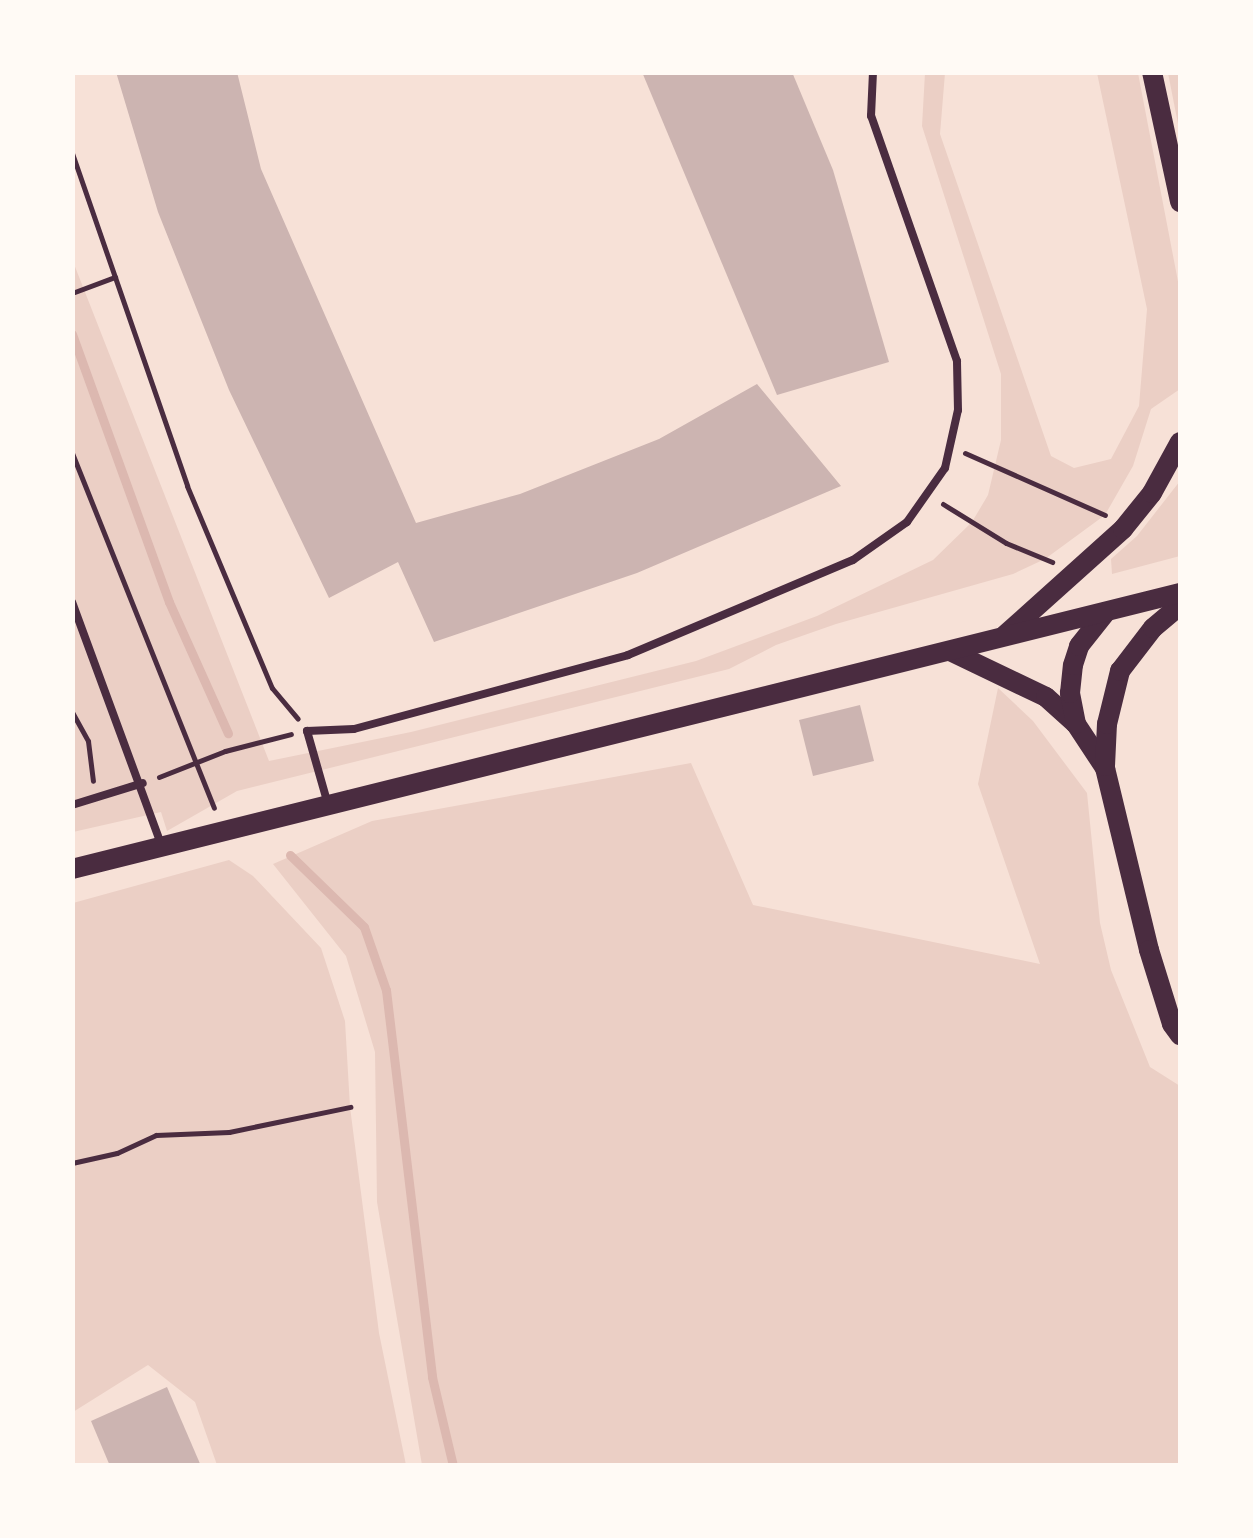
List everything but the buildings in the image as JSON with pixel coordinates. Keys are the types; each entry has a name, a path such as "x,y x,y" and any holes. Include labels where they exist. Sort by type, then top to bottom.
{"main road":[{"path":"1152,72 1180,202"},
{"path":"1002,638 1123,528 1152,493 1180,442"},
{"path":"72,869 1180,593"},
{"path":"1180,605 1152,628 1120,671 1106,724 1105,768 1149,950 1172,1024 1180,1035"},
{"path":"1076,724 1070,693 1073,665 1079,646 1106,611"},
{"path":"950,650 1046,697 1076,724 1105,768"}],"lane":[{"path":"329,806 307,731 354,729 628,655 852,560 907,522 945,468 958,410 957,362 871,116 873,72"},
{"path":"72,602 162,846"},
{"path":"72,806 142,784"}],"path":[{"path":"72,153 186,486 272,688 307,731 225,751 142,784"},
{"path":"72,293 115,277"},
{"path":"950,446 1113,518"},
{"path":"72,453 214,808 232,830"},
{"path":"926,494 1006,542 1060,565"},
{"path":"72,712 88,741 95,799"},
{"path":"72,1164 117,1153 156,1134 229,1132 350,1107"}],"shaded area":[{"path":"925,73 945,73 940,134 1051,456 1074,468 1111,459 1139,406 1147,309 1097,73 1138,73 1180,292 1180,389 1151,409 1133,466 1105,515 1045,559 1013,574 836,624 776,645 729,669 237,791 167,831 161,812 73,832 72,259 269,761 411,732 696,661 817,616 933,560 972,522 988,495 1001,440 1001,374 922,126"},
{"path":"1168,73 1180,73 1180,134"},
{"path":"1180,481 1180,556 1112,574 1111,559 1137,536"},
{"path":"998,688 1033,721 1087,793 1100,923 1111,970 1150,1067 1180,1086 1180,1465 422,1465 377,1202 375,1052 346,956 273,864 372,821 691,763 753,905 1040,964 978,784"},
{"path":"229,860 253,876 321,948 345,1021 350,1107 379,1333 406,1465 217,1465 195,1402 148,1365 73,1412 73,903"}],"waterway":[{"path":"72,334 169,602 228,733"},
{"path":"290,855 364,927 386,990 432,1377 453,1466"}]}
